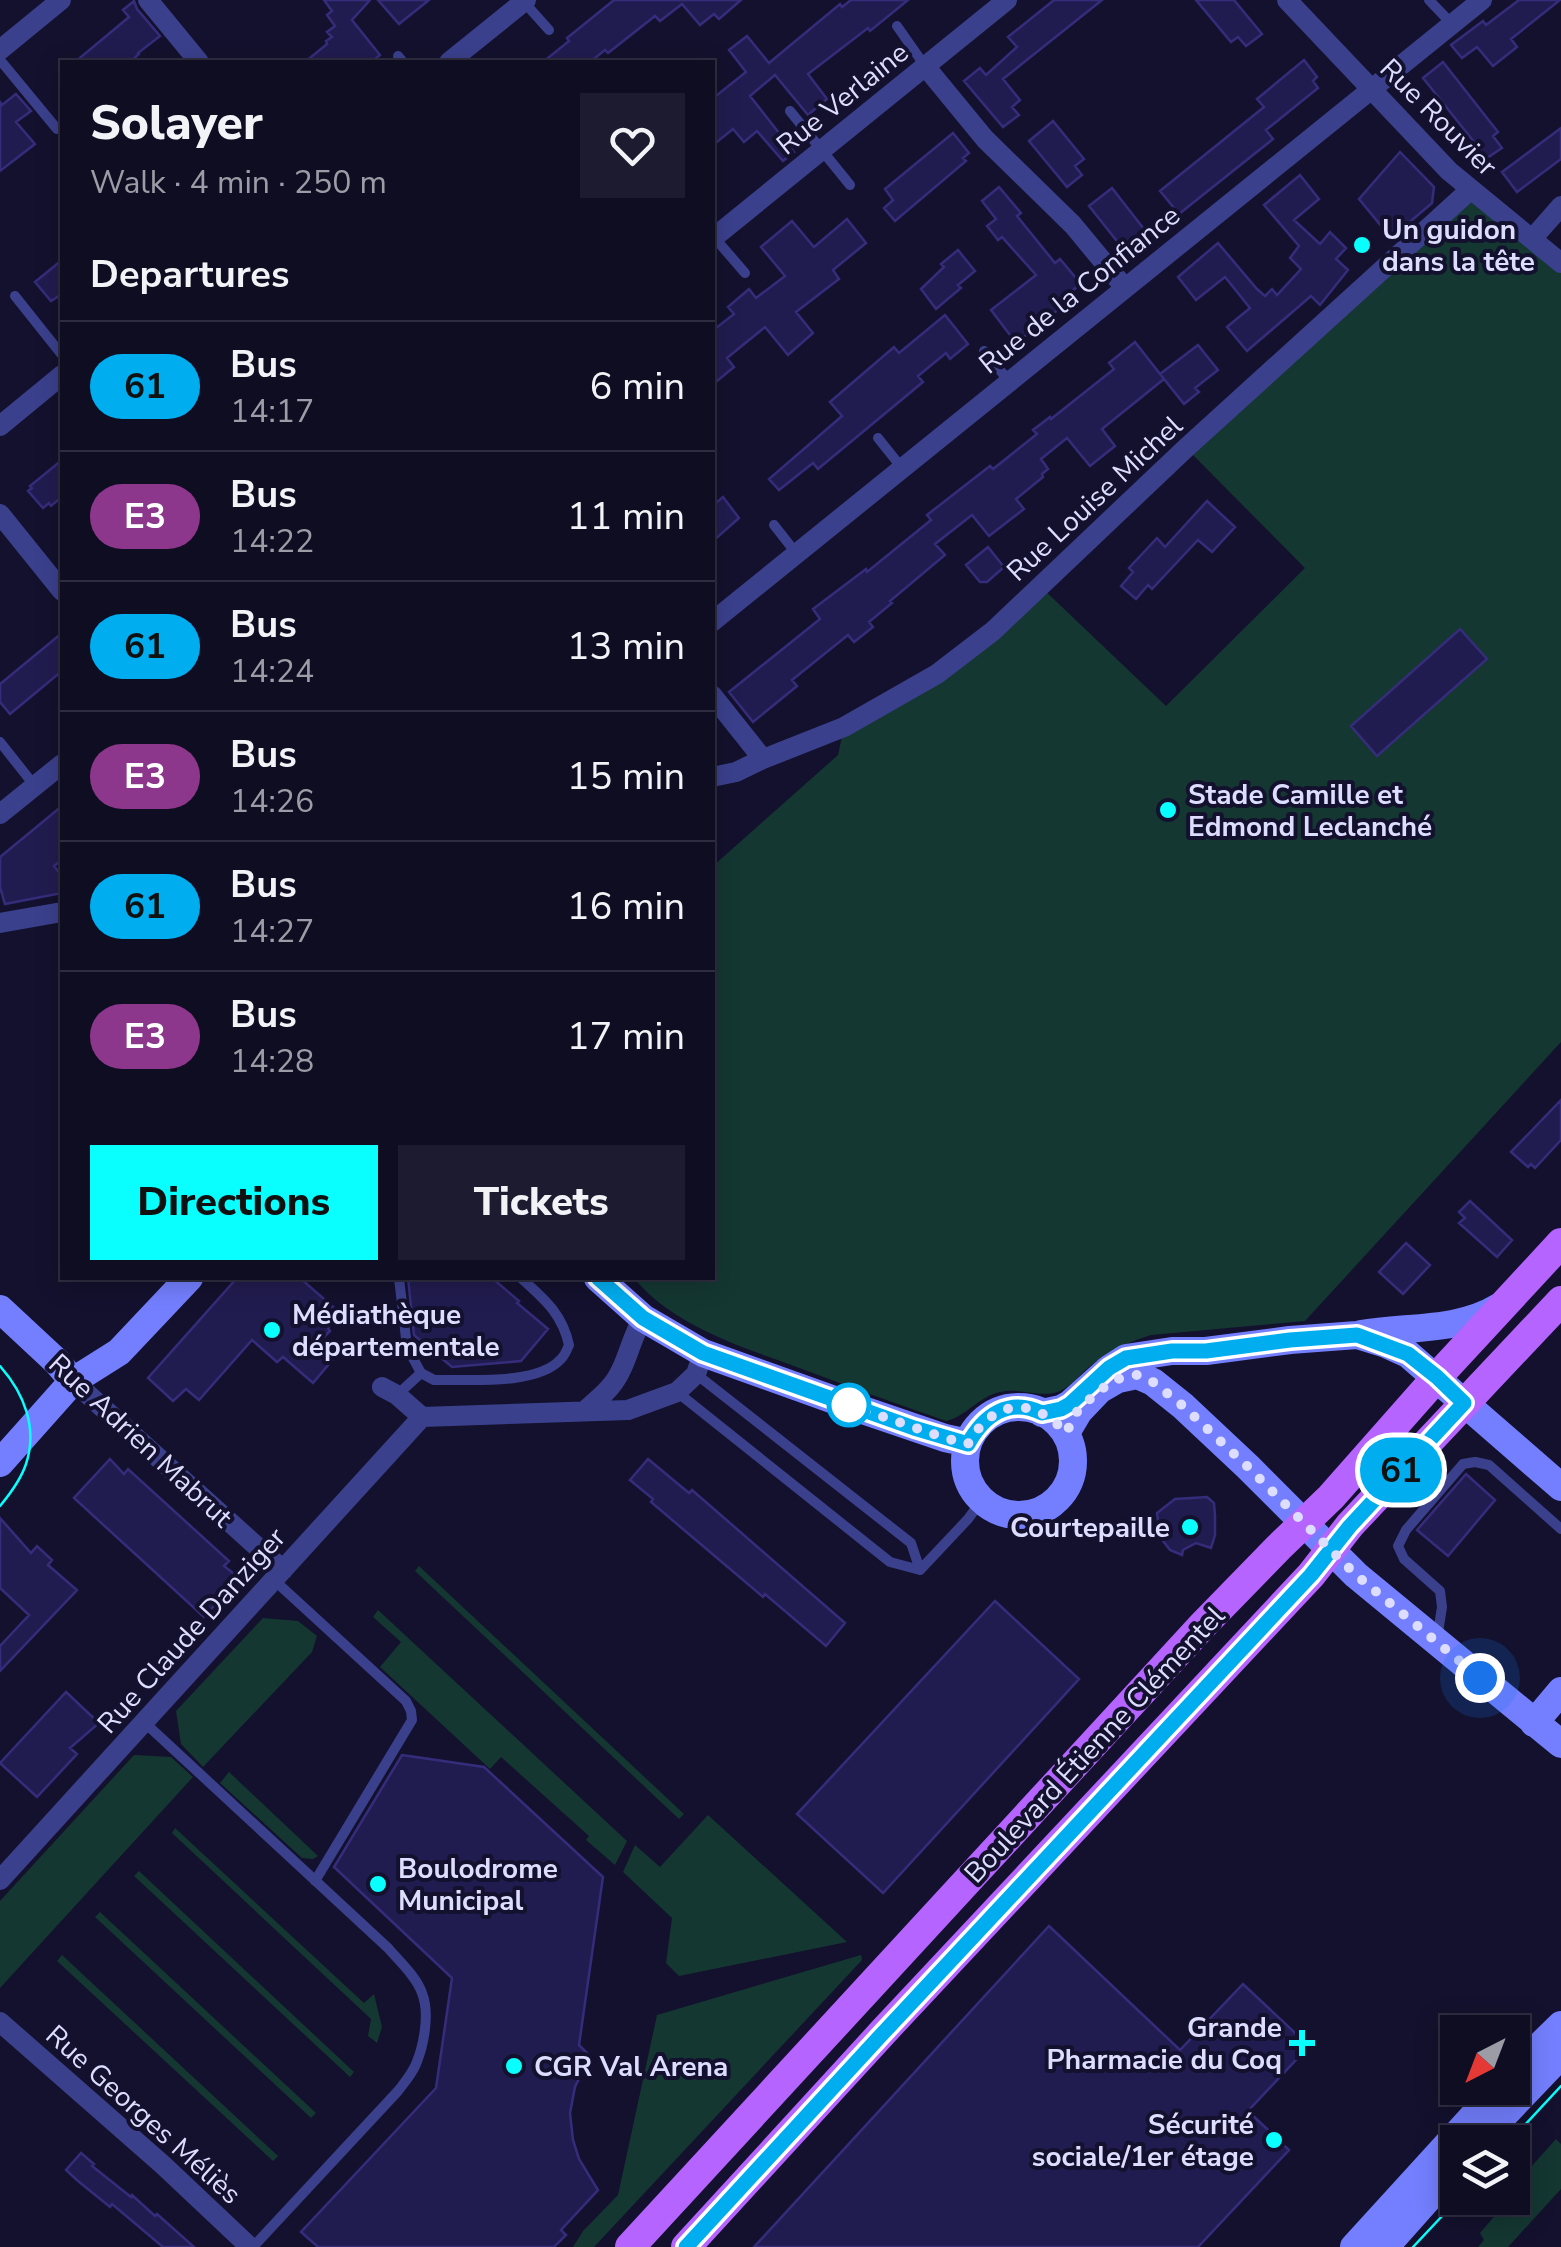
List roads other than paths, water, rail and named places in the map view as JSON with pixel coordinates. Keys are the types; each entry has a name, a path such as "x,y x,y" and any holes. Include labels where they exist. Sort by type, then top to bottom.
{"main road":[{"name":"Boulevard Étienne Clémentel","path":"630,2247 1204,1625 1332,1496 1561,1243"},
{"name":"Boulevard Étienne Clémentel","path":"686,2247 1311,1575 1350,1526 1559,1305"}],"street":[{"path":"0,50 60,0"},
{"path":"148,0 197,60"},
{"name":"Rue Verlaine","path":"715,235 1007,0"},
{"name":"Rue Rouvier","path":"1287,0 1449,171 1561,263"},
{"name":"Rue de la Confiance","path":"715,620 1482,0"},
{"path":"451,60 524,1"},
{"path":"924,66 985,139 1074,225 1125,288"},
{"name":"Rue Louise Michel","path":"715,777 844,727 936,674 994,631 1186,448 1470,190"},
{"path":"1532,239 1561,206"},
{"path":"0,426 60,377"},
{"path":"0,514 60,589"},
{"path":"715,699 763,759"},
{"path":"0,814 60,766"},
{"path":"0,923 60,912"},
{"path":"0,1463 73,1381 118,1352 187,1280"},
{"path":"600,1280 699,1364 968,1444"},
{"path":"1042,1413 1070,1404 1109,1368 1126,1358 1462,1324 1504,1304"},
{"name":"Rue Adrien Mabrut","path":"0,1310 278,1575"},
{"path":"586,1410 612,1386 643,1318"},
{"path":"1357,1335 1408,1354 1561,1487"},
{"path":"1166,1392 1173,1366 1206,1351"},
{"path":"390,1391 422,1416 628,1410 677,1392 699,1364"},
{"path":"1066,1433 1078,1410 1118,1379 1137,1375 1153,1382 1222,1442 1356,1575 1561,1744"},
{"path":"1016,1407 1036,1410 1054,1420 1066,1433 1074,1466 1069,1483 1047,1508 1013,1515 996,1510 970,1484 965,1464 968,1444 978,1425 995,1412 1016,1407"},
{"name":"Rue Claude Danziger","path":"0,1880 422,1416"},
{"path":"1534,1722 1561,1691"},
{"path":"1530,2055 1561,2024"},
{"name":"Rue Georges Méliès","path":"4,2032 252,2247"},
{"path":"1494,2125 1561,2055"},
{"path":"1354,2247 1483,2105"},
{"path":"1385,2247 1440,2185"}],"lane":[{"path":"1429,0 1452,24"},
{"path":"524,1 549,30"},
{"path":"898,26 924,66"},
{"path":"0,60 57,129"},
{"path":"790,111 850,184"},
{"path":"715,239 744,273"},
{"path":"14,296 60,353"},
{"path":"984,351 1009,382"},
{"path":"878,438 902,468"},
{"path":"774,525 797,554"},
{"path":"0,742 35,786"},
{"path":"399,1280 407,1347 420,1373 434,1380 524,1377 561,1360 569,1345 565,1325 523,1280"},
{"path":"699,1364 911,1543 920,1570"},
{"path":"390,1391 420,1373"},
{"path":"677,1392 890,1562 920,1570"},
{"path":"1437,1643 1440,1590 1404,1559 1398,1546 1406,1530 1463,1464 1489,1465 1561,1529"},
{"path":"920,1570 982,1500"},
{"path":"278,1575 406,1701 411,1711 412,1720 315,1880"},
{"path":"144,1722 388,1948 422,1993 425,2017 415,2068 252,2247"}],"tram line":[{"path":"0,1366 22,1399 30,1437 24,1470 0,1506"},
{"path":"1525,2125 1561,2086"},
{"path":"1413,2247 1443,2215"}],"place":[{"name":"Un guidon dans la tête","path":"1362,245"},
{"name":"Stade Camille et Edmond Leclanché","path":"1168,810"},
{"name":"Médiathèque départementale","path":"272,1330"},
{"name":"Courtepaille","path":"1190,1527"},
{"name":"Boulodrome Municipal","path":"378,1884"},
{"name":"Grande Pharmacie du Coq","path":"1302,2043"},
{"name":"CGR Val Arena","path":"514,2066"},
{"name":"Sécurité sociale/1er étage","path":"1274,2140"}]}
